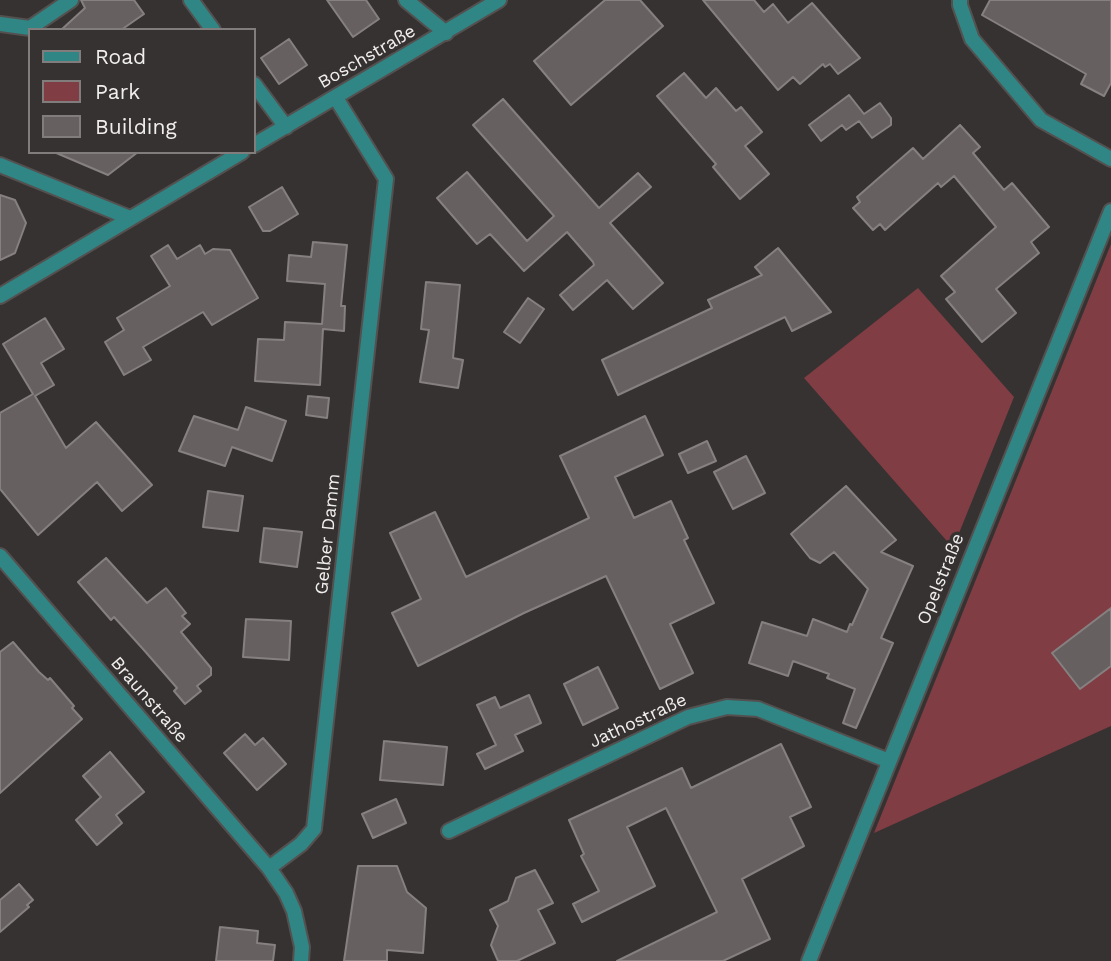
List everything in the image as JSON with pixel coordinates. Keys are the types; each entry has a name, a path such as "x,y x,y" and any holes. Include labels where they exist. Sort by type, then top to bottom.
{"street":[{"path":"0,24 30,28 71,0"},
{"path":"191,0 212,28"},
{"path":"406,0 446,33"},
{"name":"Boschstraße","path":"256,144 499,0"},
{"path":"960,0 972,39 1041,120 1111,159"},
{"path":"256,86 286,127"},
{"name":"Gelber Damm","path":"269,868 301,844 314,828 386,179 336,98"},
{"path":"0,296 239,154"},
{"path":"0,165 130,218"},
{"name":"Opelstraße","path":"808,961 1111,211"},
{"name":"Braunstraße","path":"0,556 269,868"},
{"name":"Jathostraße","path":"449,831 688,717 727,707 758,709 889,761"},
{"path":"269,868 286,893 294,911 302,947 301,961"}],"green space":[{"path":"1111,244 1111,726 874,833"},
{"path":"918,288 1014,397 953,548 804,378"}],"building":[{"path":"81,0 134,0 144,14 124,28 63,28 85,8"},
{"path":"327,0 366,0 379,19 353,37"},
{"path":"605,0 640,0 663,26 571,105 534,61"},
{"path":"703,0 754,0 764,12 773,4 788,23 812,3 860,58 838,74 830,64 825,67 823,64 800,84 793,77 778,90"},
{"path":"990,0 1111,0 1111,83 1104,96 1081,84 1086,74 982,15"},
{"path":"289,39 307,65 279,84 261,58"},
{"path":"684,73 706,98 716,88 736,111 741,107 762,132 745,146 769,174 740,199 713,167 716,164 657,96"},
{"path":"849,95 864,114 880,103 891,118 891,125 872,138 859,121 846,130 842,125 821,141 809,125"},
{"path":"503,99 599,208 638,173 651,187 610,223 663,283 633,309 607,280 573,310 560,295 594,265 567,232 524,271 490,234 477,244 437,198 467,172 527,241 554,216 473,125"},
{"path":"960,125 980,147 973,153 1004,190 1012,183 1049,227 1031,242 1039,253 996,289 1016,313 982,342 946,299 955,292 941,276 996,227 954,176 941,187 938,183 885,230 880,224 873,230 853,208 860,202 857,197 913,148 923,159"},
{"path":"59,154 135,154 108,175"},
{"path":"282,187 298,214 270,231 263,231 249,207"},
{"path":"0,195 15,200 26,223 15,253 0,260"},
{"path":"313,242 347,245 341,306 345,306 344,331 323,329 320,385 255,381 258,339 284,340 285,322 322,324 325,284 287,281 289,255 311,257"},
{"path":"168,245 177,259 200,245 205,254 213,249 230,250 258,298 212,325 203,312 143,347 151,360 124,375 105,342 124,330 117,318 170,286 151,256"},
{"path":"778,248 831,312 792,331 785,317 618,395 602,360 712,308 708,300 762,275 755,267"},
{"path":"426,282 460,285 453,358 463,360 458,388 420,382 429,330 421,329"},
{"path":"528,298 544,309 520,343 504,332"},
{"path":"45,318 64,349 41,363 54,385 35,396 66,448 96,422 152,485 122,511 97,482 38,535 0,489 0,413 33,394 3,344"},
{"path":"308,396 329,398 327,418 306,415"},
{"path":"246,407 286,421 272,461 232,447 225,466 179,451 194,416 238,430"},
{"path":"645,416 663,455 615,477 634,518 671,501 688,538 684,540 714,603 670,624 693,673 660,689 606,576 418,666 392,613 421,599 390,533 435,512 466,577 589,518 560,456"},
{"path":"707,441 716,461 688,473 679,454"},
{"path":"746,456 765,493 733,509 714,472"},
{"path":"846,486 896,540 881,552 913,566 881,638 893,643 856,728 843,723 855,689 827,678 829,674 793,661 788,676 749,663 762,622 807,636 813,619 847,632 850,624 852,625 868,589 834,552 820,563 810,558 791,534"},
{"path":"208,491 243,496 238,531 203,527"},
{"path":"264,528 302,532 297,567 260,562"},
{"path":"106,558 147,603 166,588 186,613 182,616 190,624 181,632 211,668 211,675 197,686 201,691 185,704 174,691 177,688 143,649 114,617 111,620 78,582"},
{"path":"1111,608 1111,666 1080,689 1052,653"},
{"path":"246,619 291,621 289,660 243,657"},
{"path":"13,642 39,672 48,680 50,678 82,719 0,793 0,652"},
{"path":"598,667 618,708 583,725 564,684"},
{"path":"529,695 541,723 515,735 523,751 485,769 477,754 496,745 477,705 495,697 500,708"},
{"path":"245,734 255,745 263,738 286,764 257,790 224,753"},
{"path":"384,741 447,747 443,785 380,780"},
{"path":"781,744 811,807 790,817 804,846 742,879 770,939 723,961 617,961 717,912 666,808 627,827 655,886 582,922 573,904 599,891 581,856 584,854 569,820 682,768 691,788"},
{"path":"110,752 144,792 116,815 122,823 97,845 76,820 101,797 83,776"},
{"path":"396,799 406,823 373,838 362,814"},
{"path":"358,866 397,866 407,892 426,908 423,953 387,950 387,961 344,961"},
{"path":"535,870 553,903 538,910 555,943 517,961 498,961 491,945 498,926 490,910 508,901 516,878"},
{"path":"19,884 33,900 27,905 29,907 0,932 0,900"},
{"path":"220,927 258,931 257,943 275,945 273,961 216,961"}]}
